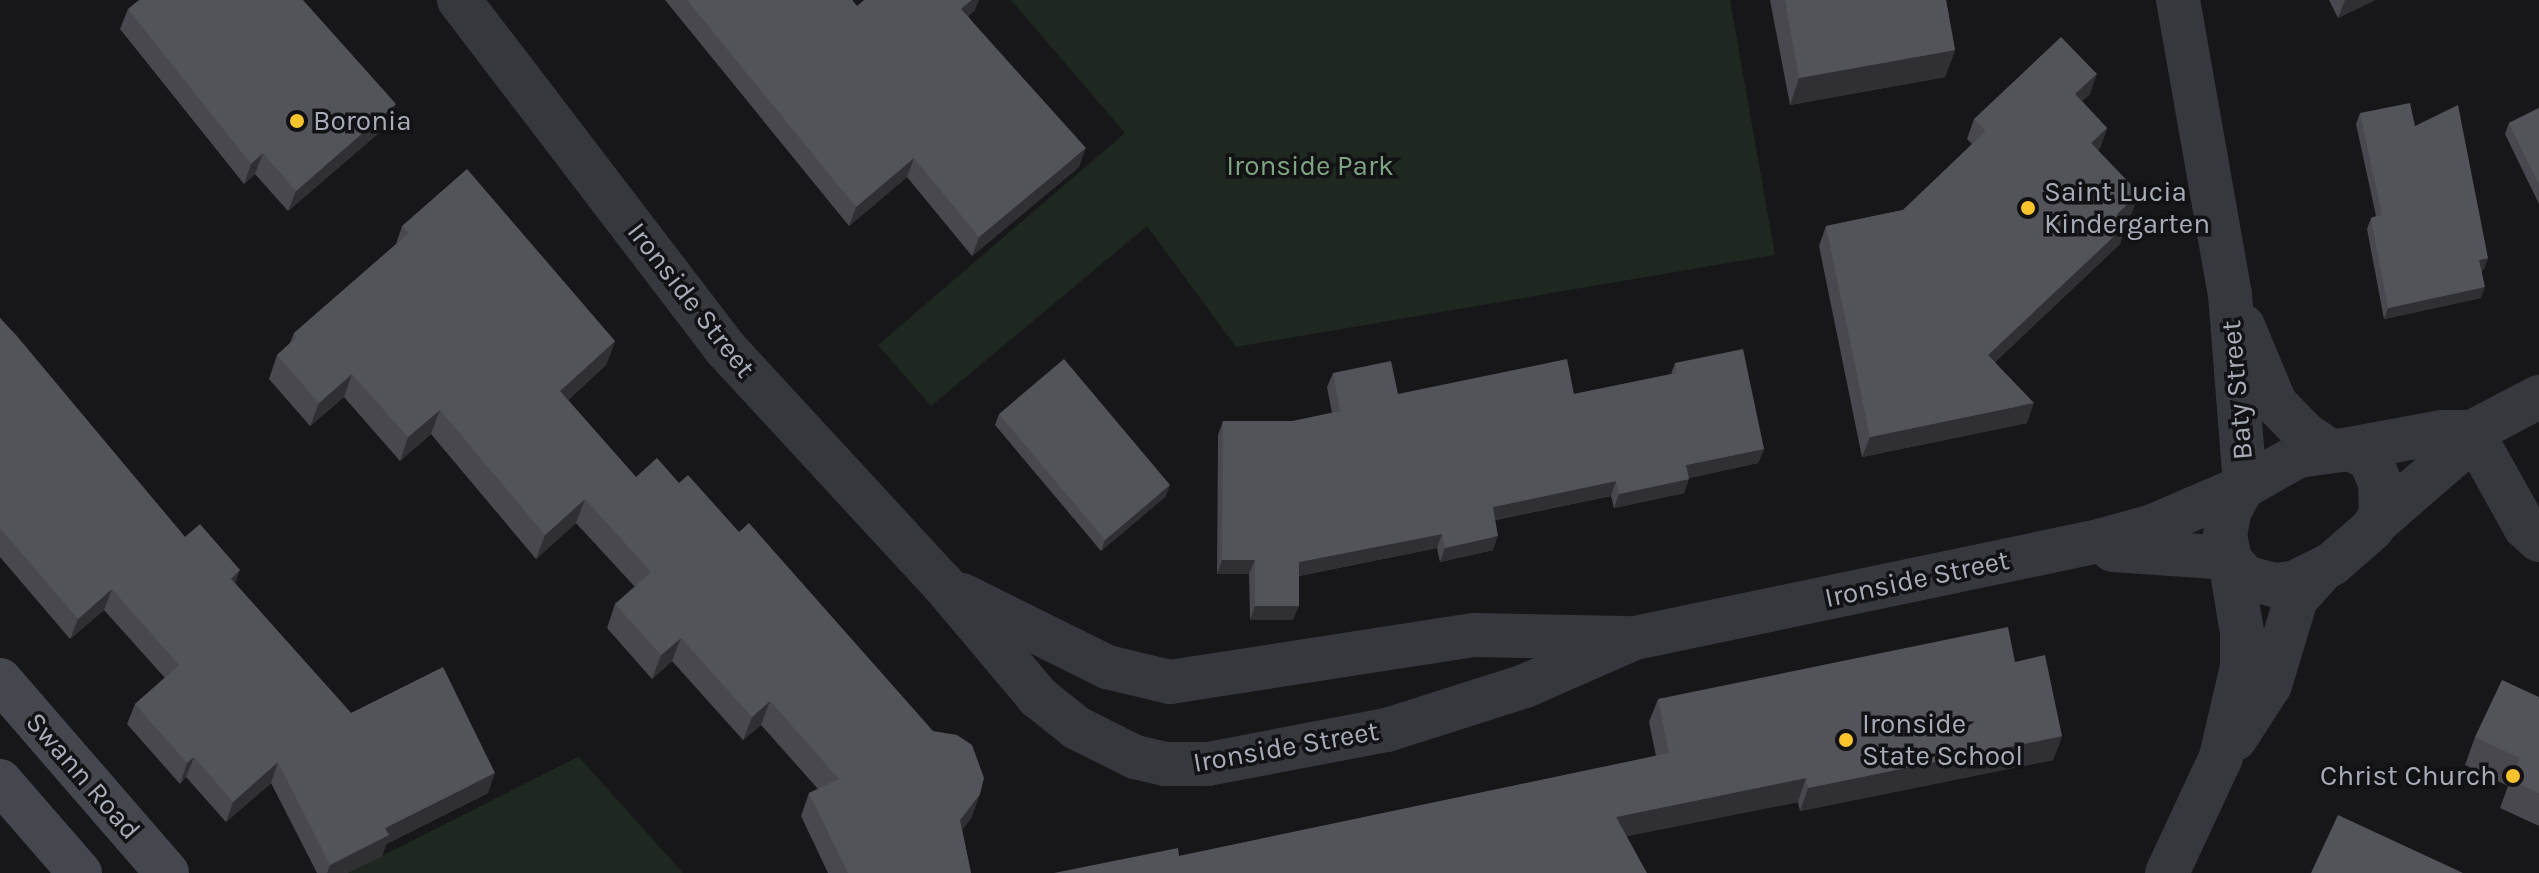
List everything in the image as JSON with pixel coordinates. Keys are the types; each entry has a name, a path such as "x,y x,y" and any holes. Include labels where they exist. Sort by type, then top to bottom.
{"main road":[{"name":"Swann Road","path":"0,680 167,873"},
{"path":"0,781 80,873"}],"street":[{"name":"Ironside Street","path":"459,0 703,322 943,584 1020,678 1059,714 1121,751 1165,764 1223,762 1387,730 1525,686 1635,638 2057,550 2153,526 2244,486"},
{"name":"Baty Street","path":"2178,0 2230,294 2244,486"},
{"name":"Baty Street","path":"2230,294 2275,403 2305,434 2339,450"},
{"path":"2167,873 2221,757 2266,694 2296,599 2322,570 2453,456 2472,432 2539,397"},
{"path":"2221,757 2243,657 2227,522 2244,486 2273,466 2339,450 2442,432 2472,432"},
{"path":"2472,432 2525,527 2539,540"},
{"path":"2339,450 2367,456 2375,468 2382,499 2378,521"},
{"name":"Ironside Street","path":"2057,550 2156,550 2230,559"},
{"path":"2230,559 2245,577 2274,585 2322,570"},
{"name":"Ironside Street","path":"943,584 1092,661 1141,679 1170,682 1473,635 1635,638"}],"green space":[{"name":"Ironside Park","path":"1011,0 1730,0 1775,255 1236,347 1147,226 931,406 878,345 1125,133"},
{"path":"578,757 683,873 348,873"}],"building":[{"path":"139,0 303,0 396,104 296,191 263,153 251,164 128,9"},
{"path":"687,0 852,0 857,6 864,0 972,0 961,9 1086,148 979,237 914,158 856,207"},
{"path":"1785,0 1946,0 1955,50 1799,78"},
{"path":"2061,37 2097,74 2075,94 2107,128 2091,143 2139,193 2117,214 2127,224 1988,355 2034,403 1870,437 1826,226 1903,210 1986,131 1974,119"},
{"path":"2410,103 2415,126 2458,105 2488,258 2479,260 2485,287 2388,308 2371,218 2382,215 2360,113"},
{"path":"2539,108 2539,185 2509,123"},
{"path":"467,169 615,341 560,391 636,477 657,458 679,483 688,475 739,532 749,523 933,731 957,735 972,745 984,778 980,794 960,820 971,873 848,873 809,793 839,779 770,701 752,717 681,638 661,655 615,604 651,572 585,499 545,535 440,410 408,437 352,374 319,403 277,355 297,337 294,333 409,233 402,226"},
{"path":"0,318 185,537 200,524 240,570 231,579 351,713 443,667 495,773 385,828 389,835 330,865 278,762 233,802 194,757 187,763 135,704 179,665 112,589 78,619 0,528"},
{"path":"1743,349 1764,449 1686,465 1689,479 1619,494 1616,481 1493,507 1498,536 1445,548 1442,534 1299,562 1299,606 1255,606 1255,560 1222,560 1223,421 1293,421 1340,411 1333,373 1391,361 1398,394 1567,359 1574,394 1677,373 1675,363"},
{"path":"1064,359 1170,485 1105,540 999,414"},
{"path":"2008,627 2015,662 2045,655 2062,736 1808,788 1806,778 1616,817 1647,873 1054,873 1178,848 1179,856 1669,753 1658,699"},
{"path":"2502,680 2539,697 2539,793 2510,780 2520,758 2475,737"},
{"path":"2338,815 2463,873 2311,873"}],"place":[{"name":"Boronia","path":"297,121"},
{"name":"Saint Lucia Kindergarten","path":"2028,208"},
{"name":"Ironside State School","path":"1846,740"},
{"name":"Christ Church","path":"2513,776"}]}
